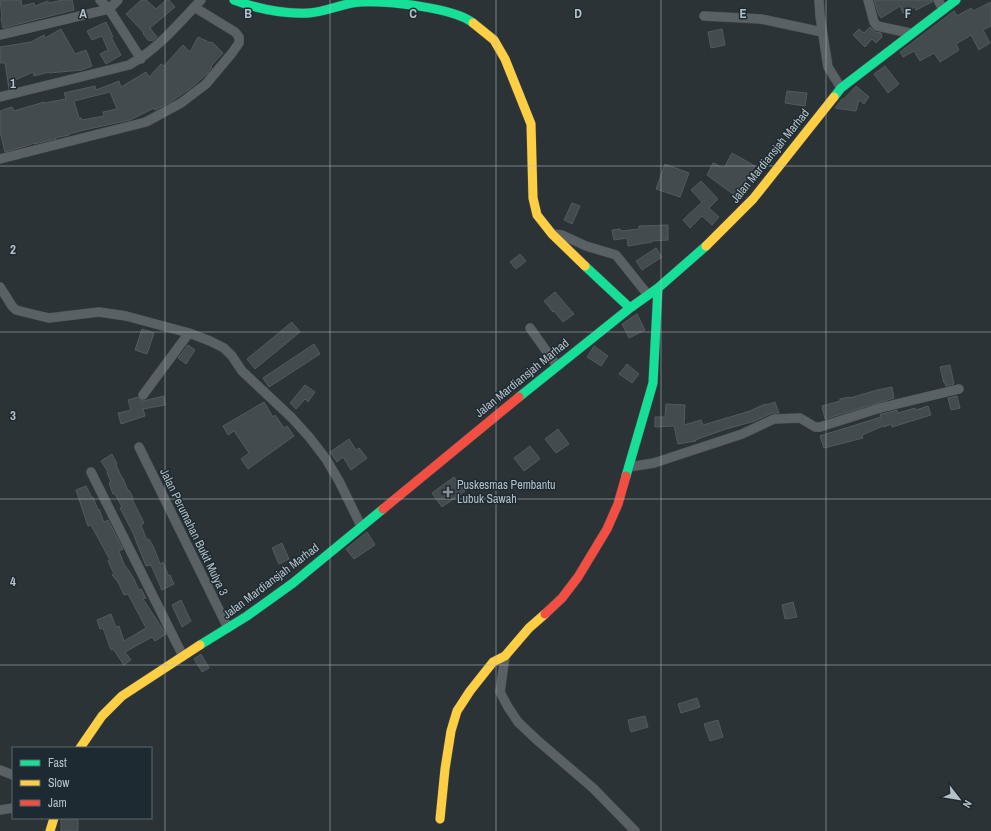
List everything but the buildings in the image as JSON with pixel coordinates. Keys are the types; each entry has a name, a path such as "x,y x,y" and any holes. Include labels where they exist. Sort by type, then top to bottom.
{"street":[{"path":"100,0 109,9 141,59"},
{"path":"0,35 109,9 118,0"},
{"path":"0,97 130,65 141,59 160,44 201,0"},
{"path":"234,0 269,11 296,13 311,13 359,2 394,3 443,10 467,18 494,40 505,59 531,124 533,198 537,215 552,234 630,308"},
{"path":"819,0 822,32 828,67 841,88"},
{"path":"868,0 874,22 877,26 910,33"},
{"path":"938,0 943,9"},
{"name":"Jalan Mardiansjah Marhad","path":"81,747 104,713 116,701 130,690 228,628 292,583 557,366 630,308 658,288 713,240 754,199 841,88 910,33 956,0"},
{"path":"0,159 146,122 181,103 206,84 232,53 239,42 239,37 235,32 194,7"},
{"path":"704,16 761,19 822,32"},
{"path":"552,234 562,235 586,246 616,255 648,295"},
{"path":"0,287 16,310 49,318 98,312 126,316 189,333 224,348 232,356 242,371 292,418 310,438 326,459 339,481 361,526"},
{"path":"440,820 445,769 451,731 457,711 470,691 493,662 505,656 529,628 562,598 578,578 607,529 618,504 653,383 658,288"},
{"path":"530,328 557,366"},
{"path":"143,395 189,333"},
{"path":"629,467 654,463 742,434 774,419 800,418 812,426 820,427 880,408 959,389"},
{"name":"Jalan Perumahan Bukit Mulya 3","path":"139,447 228,628"},
{"path":"92,472 184,656"},
{"path":"505,656 500,692 518,722 593,788 635,831"},
{"path":"0,770 12,775"},
{"path":"0,810 12,808"},
{"path":"50,831 54,819"}],"traffic: fast":[{"path":"234,0 252,6 290,13 322,11 360,2 402,4 436,9 451,13 464,17 473,23"},
{"path":"834,97 841,88 956,0"},
{"path":"519,397 630,308 658,288 706,246"},
{"path":"585,266 630,308"},
{"path":"626,476 653,383 658,288"},
{"path":"200,645 247,616 293,583 383,509"}],"traffic: slow":[{"path":"473,23 494,40 505,59 531,124 533,198 537,215 552,234 585,266"},
{"path":"706,246 753,199 834,97"},
{"path":"440,819 445,769 451,731 457,711 470,691 493,662 505,656 529,628 545,614"},
{"path":"81,747 102,716 122,696 200,645"},
{"path":"50,831 54,819"}],"traffic: jam":[{"path":"383,509 519,397"},
{"path":"545,614 562,598 578,577 607,529 618,504 626,476"}],"place":[{"name":"Puskesmas Pembantu Lubuk Sawah","path":"448,492"}]}
